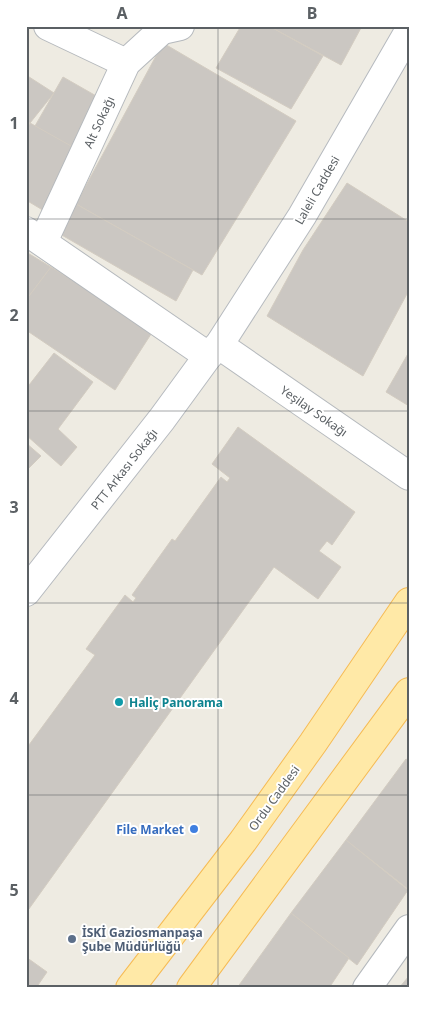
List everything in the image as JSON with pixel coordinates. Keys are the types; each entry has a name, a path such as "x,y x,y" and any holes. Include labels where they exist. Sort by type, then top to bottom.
{"main road":[{"name":"Ordu Caddesi","path":"130,988 243,841 313,743 409,602"},
{"path":"191,988 409,692"}],"street":[{"path":"48,26 126,63"},
{"name":"Alt Sokağı","path":"35,237 126,63 162,30 180,26"},
{"name":"Laleli Caddesi","path":"214,351 302,216 409,31"},
{"name":"Yeşilay Sokağı","path":"35,237 409,476"},
{"name":"PTT Arkası Sokağı","path":"26,592 214,351"},
{"path":"367,988 409,929"}],"building":[{"path":"241,26 269,26 323,56 291,109 216,68"},
{"path":"269,26 362,26 341,65"},
{"path":"163,43 296,121 202,275 76,204"},
{"path":"26,75 54,93 30,123 26,121"},
{"path":"63,77 105,101 77,150 35,126"},
{"path":"30,123 80,151 46,212 26,200 26,129"},
{"path":"347,183 409,222 409,290 363,376 267,316 303,250"},
{"path":"76,204 193,270 176,301 60,234"},
{"path":"26,252 51,267 26,300"},
{"path":"51,267 153,331 115,390 26,330 26,300"},
{"path":"409,352 409,406 386,392"},
{"path":"54,353 93,382 58,429 77,447 61,466 26,435 26,389"},
{"name":"Haliç Panorama","path":"238,427 355,512 332,545 327,541 319,551 341,567 318,599 274,567 26,913 26,749 95,655 86,649 125,595 133,602 136,598 132,595 172,539 175,541 221,477 227,482 230,478 212,464"},
{"path":"26,443 41,456 26,471"},
{"path":"406,759 409,761 408,889 346,840"},
{"path":"346,840 408,890 357,965 291,913"},
{"path":"291,913 349,958 329,988 237,988"},
{"path":"26,957 47,972 36,988 26,988"},
{"path":"409,976 409,988 399,988"}],"place":[{"name":"Haliç Panorama","path":"119,702"},
{"name":"File Market","path":"194,829"},
{"name":"İSKİ Gaziosmanpaşa Şube Müdürlüğü","path":"72,939"}]}
